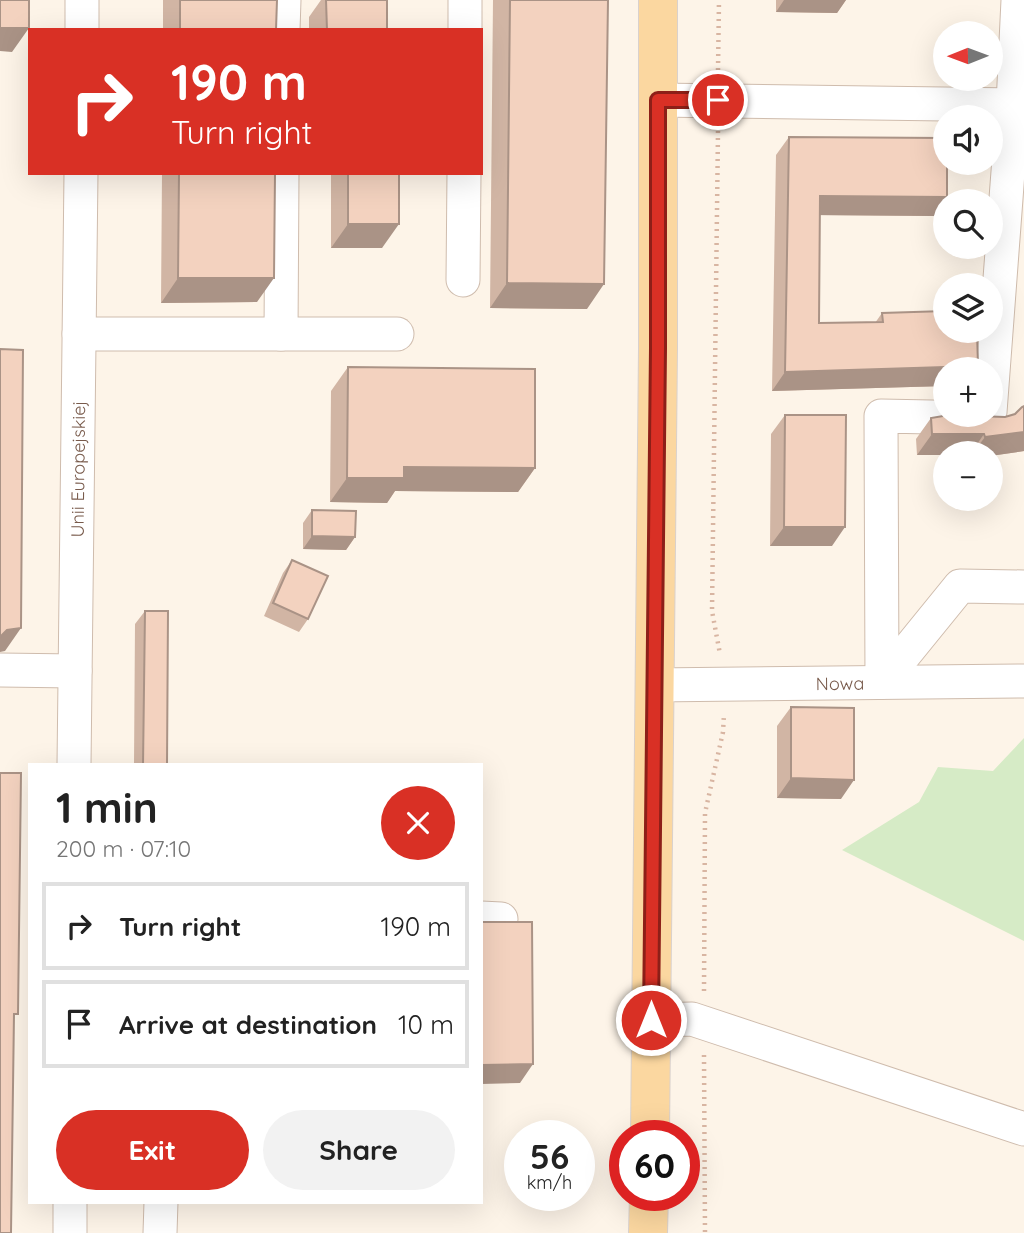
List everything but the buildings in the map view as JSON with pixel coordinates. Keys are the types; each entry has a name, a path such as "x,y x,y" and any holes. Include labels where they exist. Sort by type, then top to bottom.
{"main road":[{"path":"650,1120 658,0"},
{"path":"648,1233 649,1211"}],"street":[{"path":"82,0 82,28"},
{"path":"284,0 284,28"},
{"path":"465,0 465,28"},
{"path":"995,357 1019,105 1018,0"},
{"path":"658,100 1019,105"},
{"name":"Unii Europejskiej","path":"74,763 81,175"},
{"path":"281,334 282,175"},
{"path":"463,280 464,175"},
{"path":"79,334 397,334"},
{"path":"881,682 881,416 933,417"},
{"path":"881,682 960,586 1024,587"},
{"path":"0,670 75,671"},
{"name":"Nowa","path":"654,685 1024,681"},
{"path":"651,1020 692,1019 1024,1129"},
{"path":"70,1204 70,1233"},
{"path":"160,1233 161,1204"}],"path":[{"path":"705,1233 705,813 723,732 726,685 712,611 719,0"}],"green space":[{"path":"1024,738 1024,941 842,850 919,802 938,767 993,771"}],"route":[{"path":"651,1020 658,100 718,100"}]}
